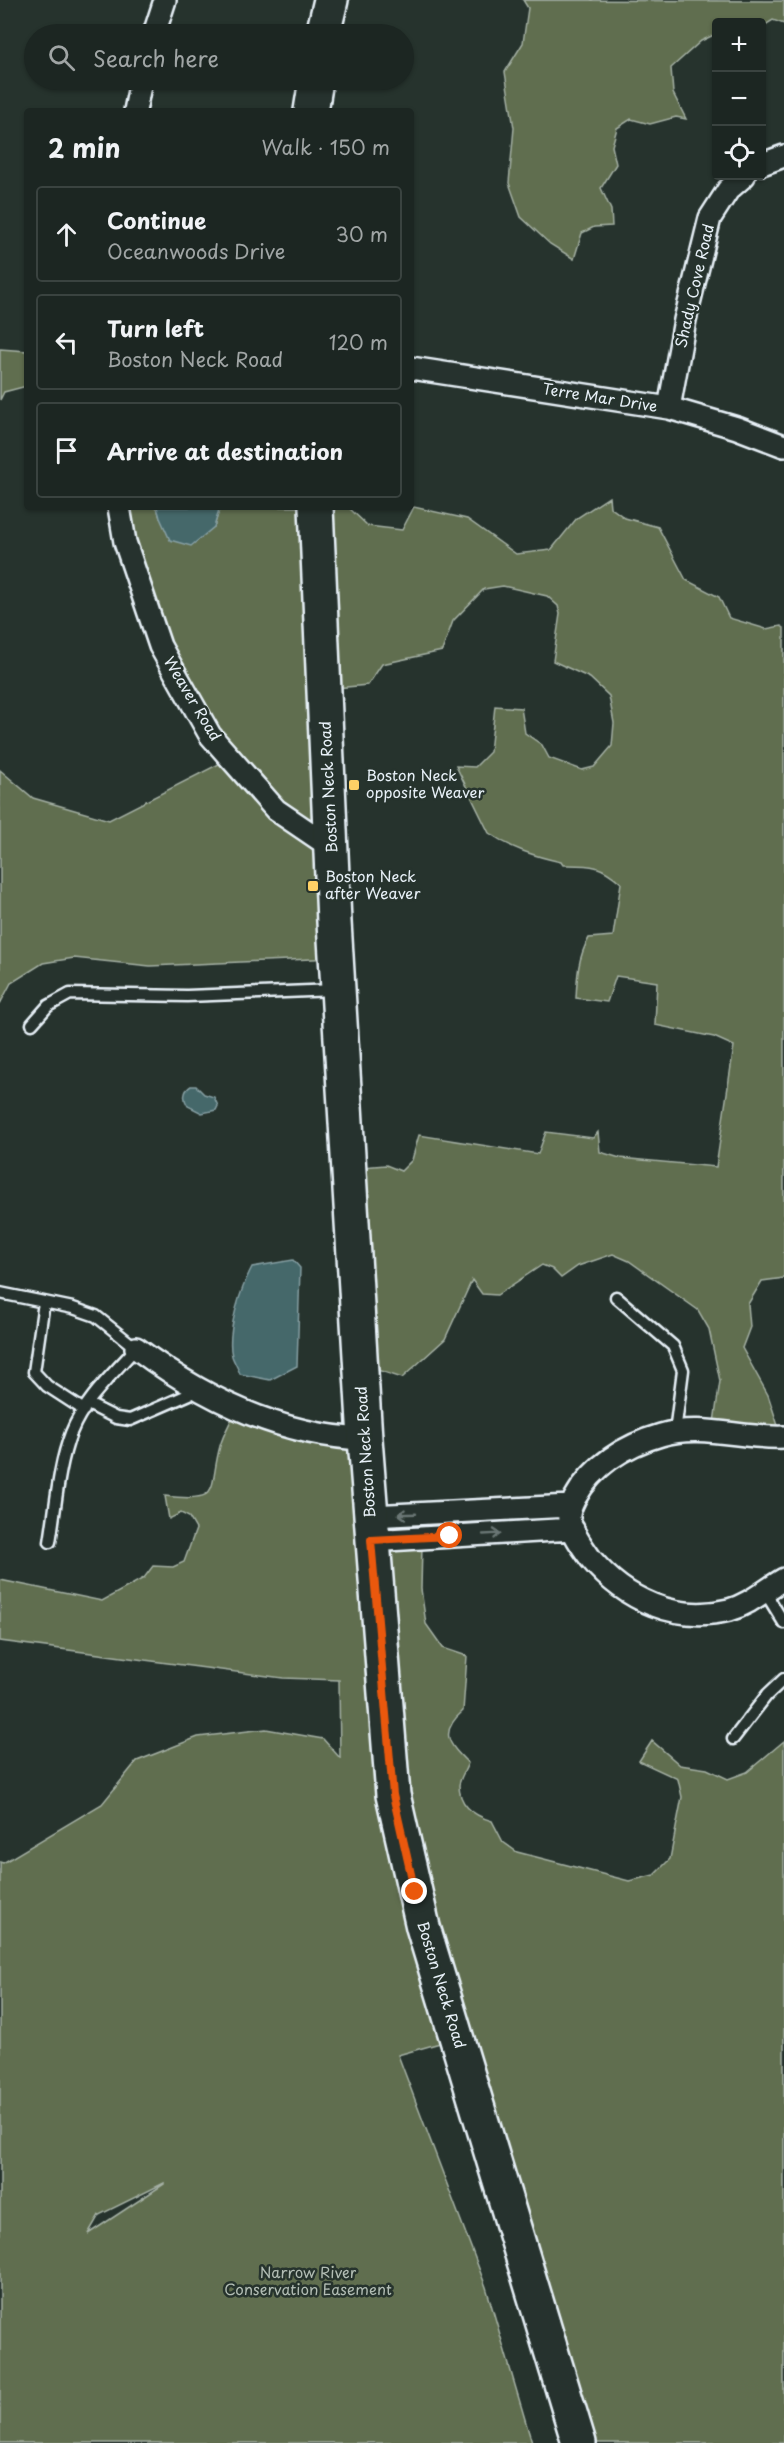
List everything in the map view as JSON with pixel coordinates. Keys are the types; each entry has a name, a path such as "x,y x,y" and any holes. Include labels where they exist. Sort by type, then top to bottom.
{"main road":[{"path":"325,24 331,0"},
{"path":"311,108 314,90"},
{"name":"Boston Neck Road","path":"316,510 338,990 364,1439 393,1795 423,1927 579,2443"}],"street":[{"path":"157,24 165,0"},
{"path":"136,108 139,90"},
{"path":"766,163 784,156"},
{"name":"Shady Cove Road","path":"669,408 685,320 710,218 728,190 739,180"},
{"name":"Terre Mar Drive","path":"414,369 669,408 737,428 784,446"},
{"name":"Weaver Road","path":"120,510 125,542 160,646 210,735 276,810 332,848"},
{"path":"136,1348 161,1367 199,1390 254,1416 331,1438 364,1439"},
{"path":"784,1437 691,1430 675,1432 635,1444 599,1467 582,1486 570,1506 569,1518 585,1551 599,1568 629,1594 658,1608 682,1613 726,1611 752,1601 784,1579"},
{"path":"371,1528 449,1513 570,1506"},
{"path":"449,1513 450,1536"},
{"path":"371,1528 450,1536 573,1529"}],"lane":[{"path":"32,1024 48,1006 70,994 188,996 338,990"},
{"path":"0,1293 73,1308 96,1316 136,1348 86,1407 72,1431 64,1458 50,1542"},
{"path":"616,1297 673,1346 683,1370 675,1432"},
{"path":"44,1302 34,1372 47,1386 86,1407 116,1418 130,1420 199,1390"},
{"path":"765,1592 784,1623"},
{"path":"733,1739 767,1695 784,1679"}],"green space":[{"path":"523,0 784,1 784,24 773,20 766,24 766,18 712,18 712,36 701,41 671,68 673,93 686,119 676,117 650,124 631,119 617,128 612,146 616,164 601,188 611,210 612,226 594,227 582,233 574,259 550,244 521,217 509,183 514,128 505,72 523,43 528,8"},
{"path":"0,349 24,351 24,387 4,392 0,400"},
{"path":"609,497 610,507 625,518 658,527 686,580 719,597 729,618 766,629 781,626 784,628 784,1278 762,1281 748,1304 750,1327 742,1348 768,1395 782,1438 712,1436 720,1381 709,1329 698,1310 629,1261 613,1254 578,1266 561,1278 552,1269 542,1265 497,1295 482,1294 472,1280 445,1339 402,1378 362,1365 350,1168 386,1165 401,1171 412,1160 419,1135 538,1154 546,1132 593,1138 598,1132 600,1152 620,1158 716,1167 734,1046 714,1037 655,1025 657,982 616,976 607,1002 576,998 580,960 589,938 613,936 621,883 601,869 563,865 561,862 515,848 489,833 456,766 475,767 490,752 495,706 521,708 525,733 542,745 549,758 582,770 594,767 612,746 614,723 609,696 590,678 553,661 560,614 558,606 547,596 503,586 484,589 453,621 442,651 382,664 368,685 325,689 335,958 150,966 74,958 43,963 11,983 0,1004 0,770 33,798 109,820 227,760 158,643 119,510 158,510 160,518 214,527 219,510 351,510 368,526 402,530 414,507 467,519 516,554 551,550 577,518"},
{"name":"Narrow River Conservation Easement","path":"235,1412 359,1440 367,1524 448,1523 450,1531 422,1545 421,1589 426,1624 443,1648 467,1656 463,1711 455,1719 449,1732 451,1744 468,1763 459,1785 460,1792 469,1809 492,1821 503,1842 517,1852 629,1881 654,1875 670,1859 682,1797 678,1779 639,1761 652,1741 680,1765 707,1769 728,1779 747,1772 784,1741 784,2443 577,2443 447,2041 398,2055 486,2287 532,2443 0,2443 0,1862 3,1863 102,1804 137,1761 198,1737 266,1729 323,1739 340,1758 339,1680 283,1678 0,1641 0,1580 102,1601 144,1578 153,1566 173,1567 184,1562 196,1529 189,1517 181,1513 169,1519 165,1496 196,1497 205,1495 210,1490 221,1442","holes":["164,2184 88,2234 99,2215"]}],"water":[{"path":"158,510 219,510 214,527 191,546 170,540"},
{"path":"191,1086 196,1086 204,1094 214,1097 218,1106 216,1110 202,1113 188,1106 185,1095 186,1090"},
{"path":"293,1260 300,1268 297,1366 270,1380 240,1374 232,1356 231,1335 239,1298 252,1267"}],"place":[{"name":"Boston Neck opposite Weaver","path":"354,785"},
{"name":"Boston Neck after Weaver","path":"313,886"}],"route":[{"path":"415,1892 393,1795 386,1692 371,1540 450,1536"}]}
